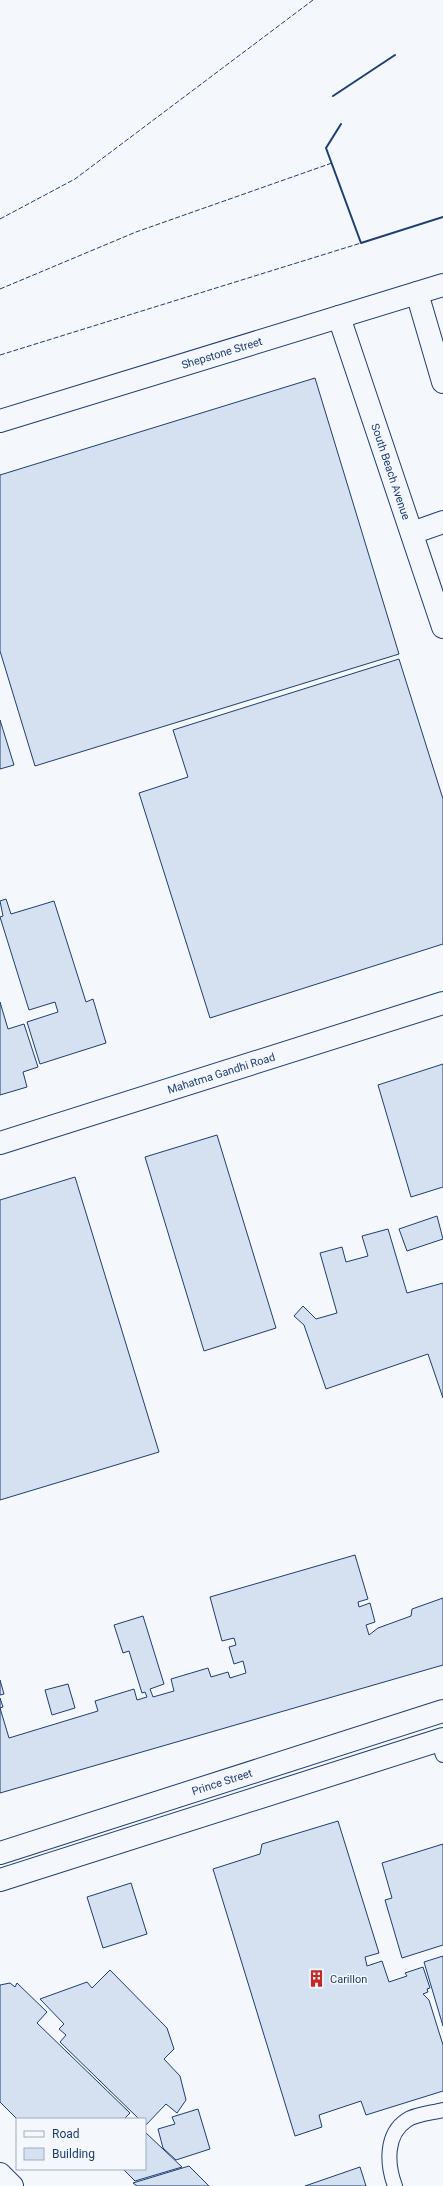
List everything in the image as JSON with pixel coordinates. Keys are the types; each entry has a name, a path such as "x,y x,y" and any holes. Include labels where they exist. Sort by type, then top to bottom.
{"street":[{"name":"Shepstone Street","path":"0,421 443,285"},
{"path":"417,293 443,382"},
{"name":"South Beach Avenue","path":"339,317 443,627"},
{"path":"412,533 443,522"},
{"name":"Mahatma Gandhi Road","path":"0,1143 443,1003"},
{"name":"Prince Street","path":"0,1853 443,1711"},
{"path":"0,1880 441,1745"},
{"path":"0,2174 12,2186"}],"lane":[{"path":"395,2186 389,2150 392,2135 408,2120 443,2110"}],"building":[{"path":"315,378 399,654 35,766 0,651 0,475"},
{"path":"399,659 443,799 443,944 210,1018 139,793 188,777 173,730"},
{"path":"0,720 14,765 0,769"},
{"path":"6,899 11,914 54,901 86,1002 93,999 106,1043 40,1064 27,1022 58,1012 55,1002 29,1010 0,917 3,916 0,901"},
{"path":"0,1002 8,1029 24,1024 38,1067 23,1072 27,1087 0,1095"},
{"path":"443,1064 443,1187 411,1197 378,1085"},
{"path":"217,1135 276,1328 204,1351 145,1157"},
{"path":"75,1177 159,1452 0,1500 0,1200"},
{"path":"437,1216 443,1239 407,1251 399,1229"},
{"path":"388,1229 407,1293 443,1283 443,1398 428,1354 326,1389 304,1325 294,1316 303,1306 316,1319 337,1313 320,1253 342,1247 346,1262 368,1256 362,1236"},
{"path":"355,1555 368,1599 358,1602 359,1607 370,1603 375,1622 366,1625 369,1635 378,1628 411,1616 412,1609 443,1598 443,1665 0,1793 0,1708 9,1738 98,1711 95,1701 134,1689 137,1700 147,1697 145,1692 142,1693 129,1651 123,1653 114,1625 143,1616 164,1684 150,1689 153,1697 174,1691 171,1679 208,1668 211,1677 228,1672 230,1678 246,1673 243,1661 234,1664 229,1647 236,1645 234,1638 222,1641 210,1597"},
{"path":"0,1680 4,1694 0,1695"},
{"path":"68,1684 75,1708 52,1715 45,1690"},
{"path":"0,1698 3,1707 0,1708"},
{"name":"Carillon","path":"338,1821 379,1953 365,1957 367,1966 382,1961 389,1982 407,1976 405,1973 423,1967 430,1988 427,1989 428,1992 423,1994 429,2000 443,2045 443,2091 366,2115 361,2101 319,2115 322,2127 295,2136 213,1869 260,1854 262,1844"},
{"path":"443,1844 443,1945 402,1958 385,1900 392,1898 382,1863"},
{"path":"131,1883 147,1934 103,1948 87,1897"},
{"path":"443,1956 443,2026 424,1962"},
{"path":"110,1970 167,2028 174,2049 164,2059 180,2076 186,2100 177,2113 166,2104 146,2125 146,2118 138,2118 60,2042 66,2035 59,2029 64,2024 40,1999 87,1982 92,1988"},
{"path":"10,1983 15,1987 17,1983 47,2012 37,2023 130,2113 125,2118 16,2118 0,2102 0,1985"},
{"path":"198,2109 210,2149 176,2160 163,2148 158,2129 175,2124 172,2117"},
{"path":"146,2133 182,2167 135,2181 124,2170 146,2170"},
{"path":"189,2166 209,2186 137,2186 133,2183"},
{"path":"360,2167 366,2186 305,2186"}],"fence":[{"path":"0,219 75,179 313,0"},
{"path":"0,289 136,232 332,163"},
{"path":"0,355 361,243"}],"wall":[{"path":"333,96 395,55"},
{"path":"341,124 326,148 361,243 443,217"}],"place":[{"name":"Carillon","path":"317,1979"}]}
